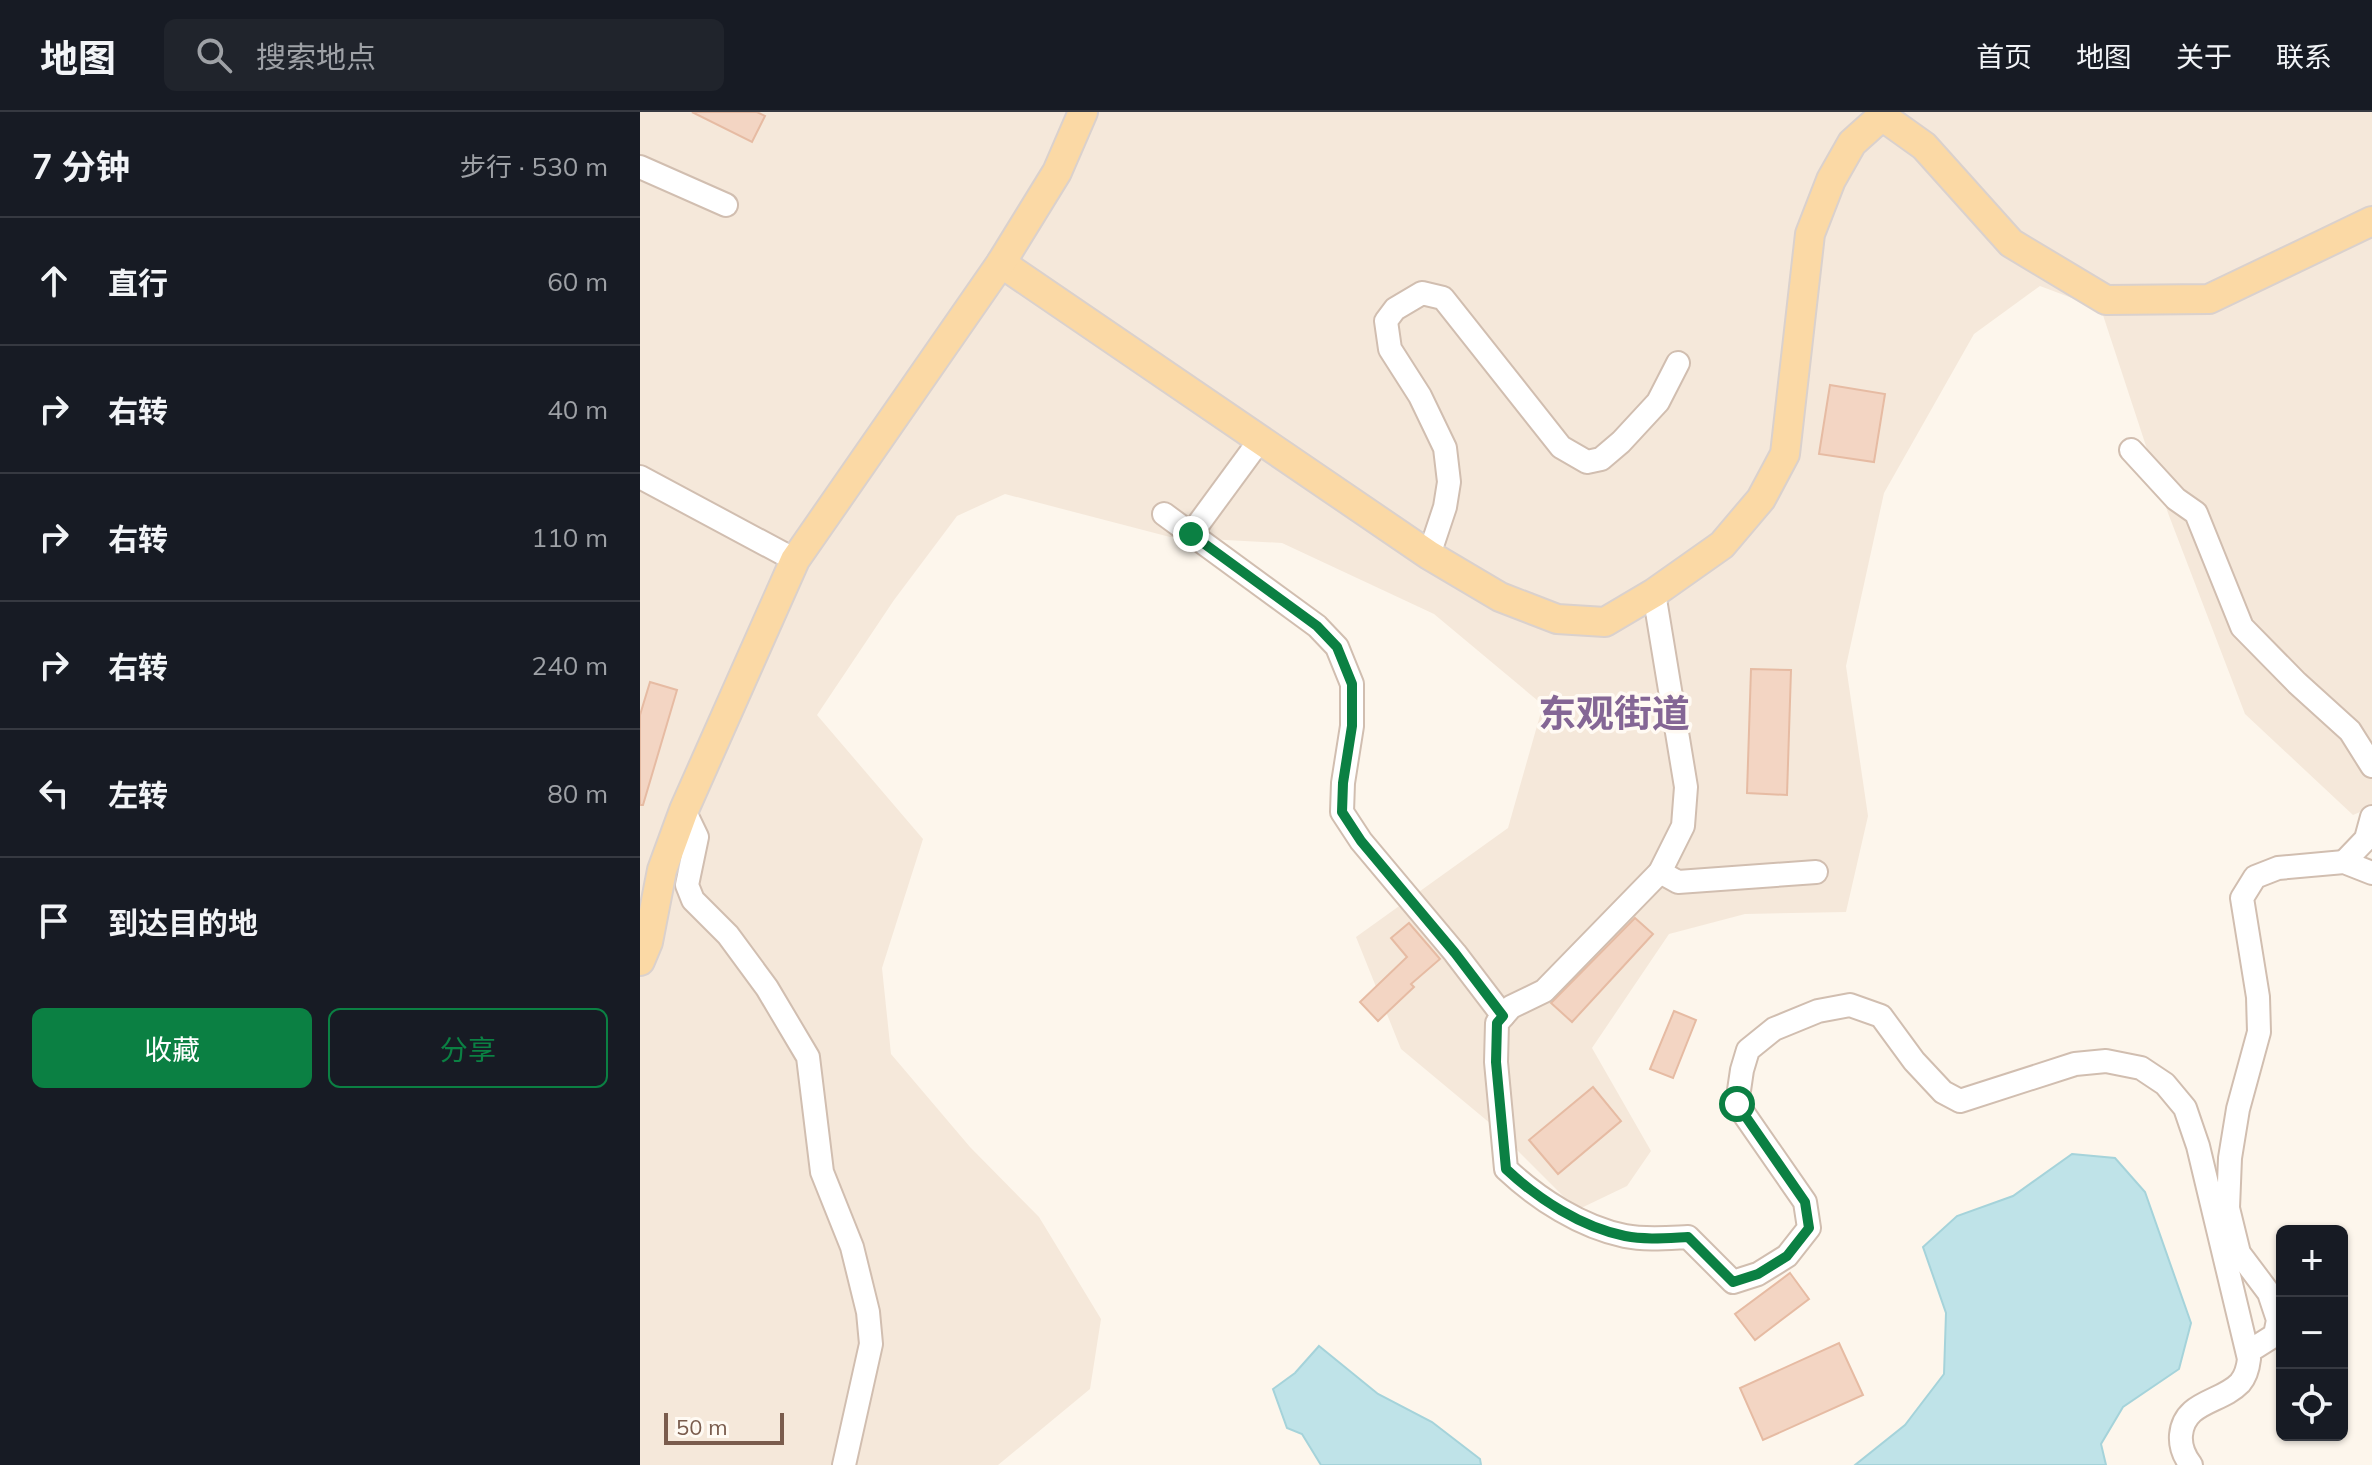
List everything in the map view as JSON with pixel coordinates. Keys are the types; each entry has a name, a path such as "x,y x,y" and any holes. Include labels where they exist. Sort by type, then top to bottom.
{"main road":[{"path":"640,961 648,942 662,870 684,810 795,560 1001,263 1057,172 1083,112"},
{"path":"1001,263 1429,555 1500,597 1557,619 1605,622 1654,593 1722,545 1761,499 1785,454 1810,234 1831,180 1852,143 1882,114 1924,146 2011,243 2106,300 2209,299 2372,221"}],"street":[{"path":"640,167 726,205"},
{"path":"1429,555 1445,507 1449,482 1445,448 1420,396 1390,349 1386,321 1395,309 1422,293 1443,298 1561,447 1587,462 1601,459 1658,402 1678,363"},
{"path":"1191,534 1260,440"},
{"path":"2131,450 2176,499 2196,513 2242,627 2350,731 2372,766"},
{"path":"640,477 795,560"},
{"path":"1164,514 1317,626 1337,647 1352,684 1352,726 1342,812 1361,841 1455,953 1503,1016"},
{"path":"1654,593 1686,787 1683,826 1660,872 1544,991 1511,1007 1497,1023 1496,1062 1506,1169 1531,1192 1595,1228 1627,1237 1688,1237 1733,1282 1758,1274 1787,1256 1809,1228 1805,1202 1737,1104 1748,1050 1774,1029 1818,1011 1850,1005 1881,1016 1943,1092 1960,1101 2075,1064 2106,1061 2141,1068 2165,1084 2185,1108 2198,1146 2248,1352 2248,1366 2243,1380 2195,1408 2184,1422 2180,1440 2191,1465"},
{"path":"684,810 697,837 687,885 693,900 728,935 767,988 808,1057 822,1172 852,1247 871,1344 844,1465"},
{"path":"2344,862 2366,839 2372,817"},
{"path":"2248,1352 2275,1335 2278,1320 2269,1293 2239,1253 2228,1208 2230,1158 2238,1109 2259,1032 2258,997 2242,898 2255,877 2278,868 2344,862 2372,873"},
{"path":"1660,872 1678,882 1816,872"}],"shaded area":[{"path":"640,112 2372,112 2372,807 2353,815 2245,714 2168,513 2101,309 2040,286 1974,334 1884,493 1846,666 1868,816 1846,912 1745,914 1669,934 1592,1048 1651,1151 1627,1186 1577,1210 1491,1124 1401,1049 1356,937 1508,828 1543,705 1434,614 1282,543 1170,537 1005,494 957,516 894,600 817,715 923,839 882,968 891,1054 970,1147 1039,1217 1101,1319 1090,1389 998,1465 640,1465"}],"water":[{"path":"2072,1154 2115,1158 2145,1192 2191,1323 2179,1369 2123,1407 2101,1444 2106,1465 1855,1465 1905,1425 1944,1374 1946,1313 1923,1247 1957,1216 2013,1196"},
{"path":"1319,1346 1378,1394 1432,1422 1480,1459 1481,1465 1321,1465 1302,1434 1287,1428 1273,1389 1295,1373"}],"building":[{"path":"692,112 757,112 765,116 752,142"},
{"path":"1830,385 1885,394 1874,462 1819,454"},
{"path":"1751,669 1791,670 1787,795 1747,793"},
{"path":"650,682 677,690 643,805 640,805 640,715"},
{"path":"1635,918 1653,934 1572,1022 1551,1003"},
{"path":"1409,923 1440,959 1411,984 1414,987 1378,1021 1360,1002 1407,957 1391,938"},
{"path":"1674,1011 1696,1020 1673,1078 1650,1069"},
{"path":"1593,1087 1621,1121 1558,1174 1529,1140"},
{"path":"1790,1273 1809,1299 1755,1340 1735,1314"},
{"path":"1839,1343 1863,1395 1763,1440 1740,1388"}],"district":[{"name":"东观街道","path":"1614,713"}],"route":[{"path":"1191,534 1317,626 1337,647 1352,684 1352,726 1342,812 1361,841 1455,953 1503,1016 1497,1023 1496,1062 1506,1169 1531,1192 1595,1228 1627,1237 1688,1237 1733,1282 1758,1274 1787,1256 1809,1228 1805,1202 1737,1104"}]}
